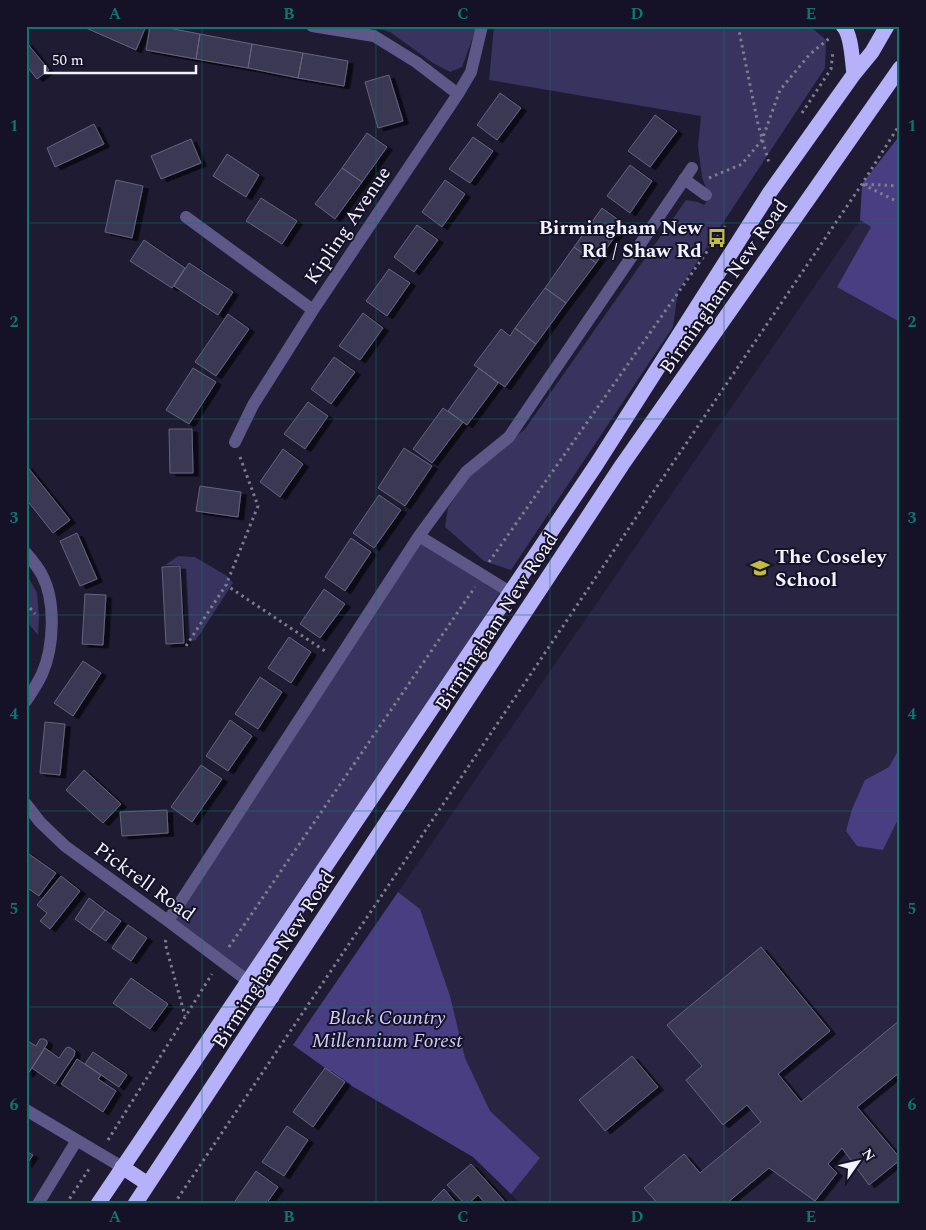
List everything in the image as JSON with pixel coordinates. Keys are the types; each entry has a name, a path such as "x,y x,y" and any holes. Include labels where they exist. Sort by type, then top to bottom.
{"highway":[{"name":"Birmingham New Road","path":"98,1204 596,465 770,192 854,74 872,52 887,26"},
{"path":"839,31 845,28 848,34 854,74"},
{"name":"Birmingham New Road","path":"135,1204 622,466 900,68"},
{"path":"248,981 272,997"},
{"path":"122,1167 148,1184"}],"street":[{"path":"312,26 374,36 416,62 458,94"},
{"name":"Kipling Avenue","path":"235,442 253,405 313,310 458,94 471,72 482,26"},
{"path":"168,921 419,536 466,472 508,437 689,182 692,168"},
{"path":"689,182 706,195"},
{"path":"186,218 313,310"},
{"name":"Birmingham New Road","path":"419,536 510,592"},
{"path":"26,553 42,574 50,593 52,626 46,664 42,676 26,701"},
{"name":"Pickrell Road","path":"26,804 40,822 65,846 248,981"},
{"path":"26,1110 122,1167"},
{"path":"38,1204 77,1140"}],"path":[{"path":"738,26 758,124 769,164 774,156"},
{"path":"689,182 742,164 762,140 780,90 810,54 839,31"},
{"path":"800,117 831,70 839,31"},
{"path":"174,1204 862,184 900,124"},
{"path":"862,184 900,186"},
{"path":"862,184 900,203"},
{"path":"66,1204 220,960 484,576 491,559 729,220"},
{"path":"186,646 226,585 258,506 235,442"},
{"path":"226,585 338,660"},
{"path":"168,921 165,943 185,1016"}],"shaded area":[{"path":"369,26 476,26 476,29 462,67 450,72 433,63 390,32"},
{"path":"494,26 810,26 826,40 825,68 678,291 673,327 511,570 484,561 445,527 448,508 470,474 525,429 686,200 704,205 711,195 706,189 702,177 698,146 701,116 489,80"},
{"name":"The Coseley School","path":"860,220 900,244 900,1204 521,1204 473,1157 345,1082 293,1045"},
{"path":"419,536 503,588 248,981 168,921"},
{"path":"178,556 195,557 227,576 233,583 196,640 186,642 181,565 165,565"},
{"path":"26,573 37,593 38,635 26,621"}],"green space":[{"path":"900,135 900,322 837,287 871,227 860,220 862,184"},
{"path":"900,747 900,815 883,850 857,846 846,831 852,809 865,780 889,767"},
{"name":"Black Country Millennium Forest","path":"398,892 420,909 450,996 465,1058 490,1111 540,1158 511,1194 473,1157 345,1082 293,1045"}],"building":[{"path":"87,26 146,26 136,50 86,28"},
{"path":"150,26 200,34 196,59 146,50"},
{"path":"200,34 252,44 248,68 196,59"},
{"path":"26,42 49,70 37,79 26,65"},
{"path":"252,44 303,53 298,78 248,68"},
{"path":"303,53 348,61 344,86 298,78"},
{"path":"389,75 403,121 378,128 365,82"},
{"path":"500,93 521,108 497,140 477,125"},
{"path":"655,115 677,131 650,167 628,151"},
{"path":"94,124 104,144 55,167 47,148"},
{"path":"367,133 387,147 362,182 342,168"},
{"path":"473,137 493,151 470,183 449,169"},
{"path":"191,139 201,163 161,179 151,156"},
{"path":"227,154 259,175 246,197 213,176"},
{"path":"630,165 652,181 630,213 607,196"},
{"path":"342,168 362,182 335,219 315,204"},
{"path":"116,180 143,186 132,238 105,232"},
{"path":"445,180 465,194 442,227 422,212"},
{"path":"261,198 297,221 282,244 246,221"},
{"path":"602,208 624,224 596,263 574,247"},
{"path":"417,225 438,240 414,272 394,257"},
{"path":"144,240 185,268 172,288 130,261"},
{"path":"574,247 596,263 566,303 545,288"},
{"path":"189,263 233,292 218,315 174,286"},
{"path":"389,269 410,283 387,316 366,301"},
{"path":"545,288 566,303 536,344 515,328"},
{"path":"363,313 383,328 360,360 339,346"},
{"path":"228,314 249,329 216,376 195,362"},
{"path":"515,328 536,344 505,387 474,365 501,329 510,336"},
{"path":"334,357 355,372 331,404 311,389"},
{"path":"193,368 216,382 189,424 166,410"},
{"path":"479,368 498,383 467,425 448,411"},
{"path":"308,402 328,416 305,449 284,434"},
{"path":"443,408 463,422 432,463 413,449"},
{"path":"169,429 192,429 193,473 170,473"},
{"path":"404,448 432,466 405,506 378,488"},
{"path":"283,449 303,464 280,497 260,482"},
{"path":"26,465 70,520 53,533 26,499"},
{"path":"200,486 241,492 238,517 196,511"},
{"path":"379,495 401,510 374,548 353,533"},
{"path":"77,533 97,579 80,586 60,541"},
{"path":"351,538 371,552 345,591 325,577"},
{"path":"180,566 184,643 166,644 162,567"},
{"path":"324,589 345,604 320,638 300,624"},
{"path":"85,594 106,595 103,645 82,644"},
{"path":"289,637 311,652 291,683 268,668"},
{"path":"83,661 101,673 73,716 54,703"},
{"path":"260,677 282,692 258,729 235,714"},
{"path":"230,720 252,736 228,771 206,756"},
{"path":"45,722 65,724 60,775 40,773"},
{"path":"201,765 222,779 192,822 171,807"},
{"path":"84,770 121,804 103,823 66,790"},
{"path":"167,810 168,833 122,836 120,812"},
{"path":"26,852 56,873 39,896 26,887"},
{"path":"61,876 80,891 50,929 40,921 47,913 37,905"},
{"path":"89,898 105,910 90,930 75,919"},
{"path":"105,910 121,921 106,941 90,930"},
{"path":"128,925 147,938 131,961 112,948"},
{"path":"761,947 830,1031 778,1074 801,1102 900,1020 900,1072 857,1107 900,1160 869,1185 842,1148 828,1164 837,1173 815,1201 769,1168 728,1202 729,1204 658,1204 644,1188 684,1154 700,1173 761,1122 747,1105 723,1125 686,1080 702,1066 667,1025"},
{"path":"131,978 168,1004 150,1029 113,1003"},
{"path":"40,1039 47,1041 47,1044 28,1074 26,1073 26,1040 36,1046"},
{"path":"69,1047 75,1051 74,1056 55,1084 32,1068 45,1048 59,1058 66,1048"},
{"path":"93,1052 127,1075 119,1087 85,1064"},
{"path":"632,1056 658,1087 605,1131 579,1100"},
{"path":"77,1059 101,1075 98,1079 116,1091 103,1112 61,1084"},
{"path":"325,1068 345,1082 313,1127 293,1112"},
{"path":"287,1126 308,1140 284,1176 262,1162"},
{"path":"26,1151 33,1155 26,1165"},
{"path":"471,1164 505,1202 503,1204 486,1204 478,1195 468,1204 465,1204 447,1185"},
{"path":"256,1171 278,1187 266,1204 233,1204"},
{"path":"444,1189 457,1204 429,1204"}],"place":[{"name":"Birmingham New Rd / Shaw Rd","path":"717,238"},
{"name":"The Coseley School","path":"760,568"}]}
